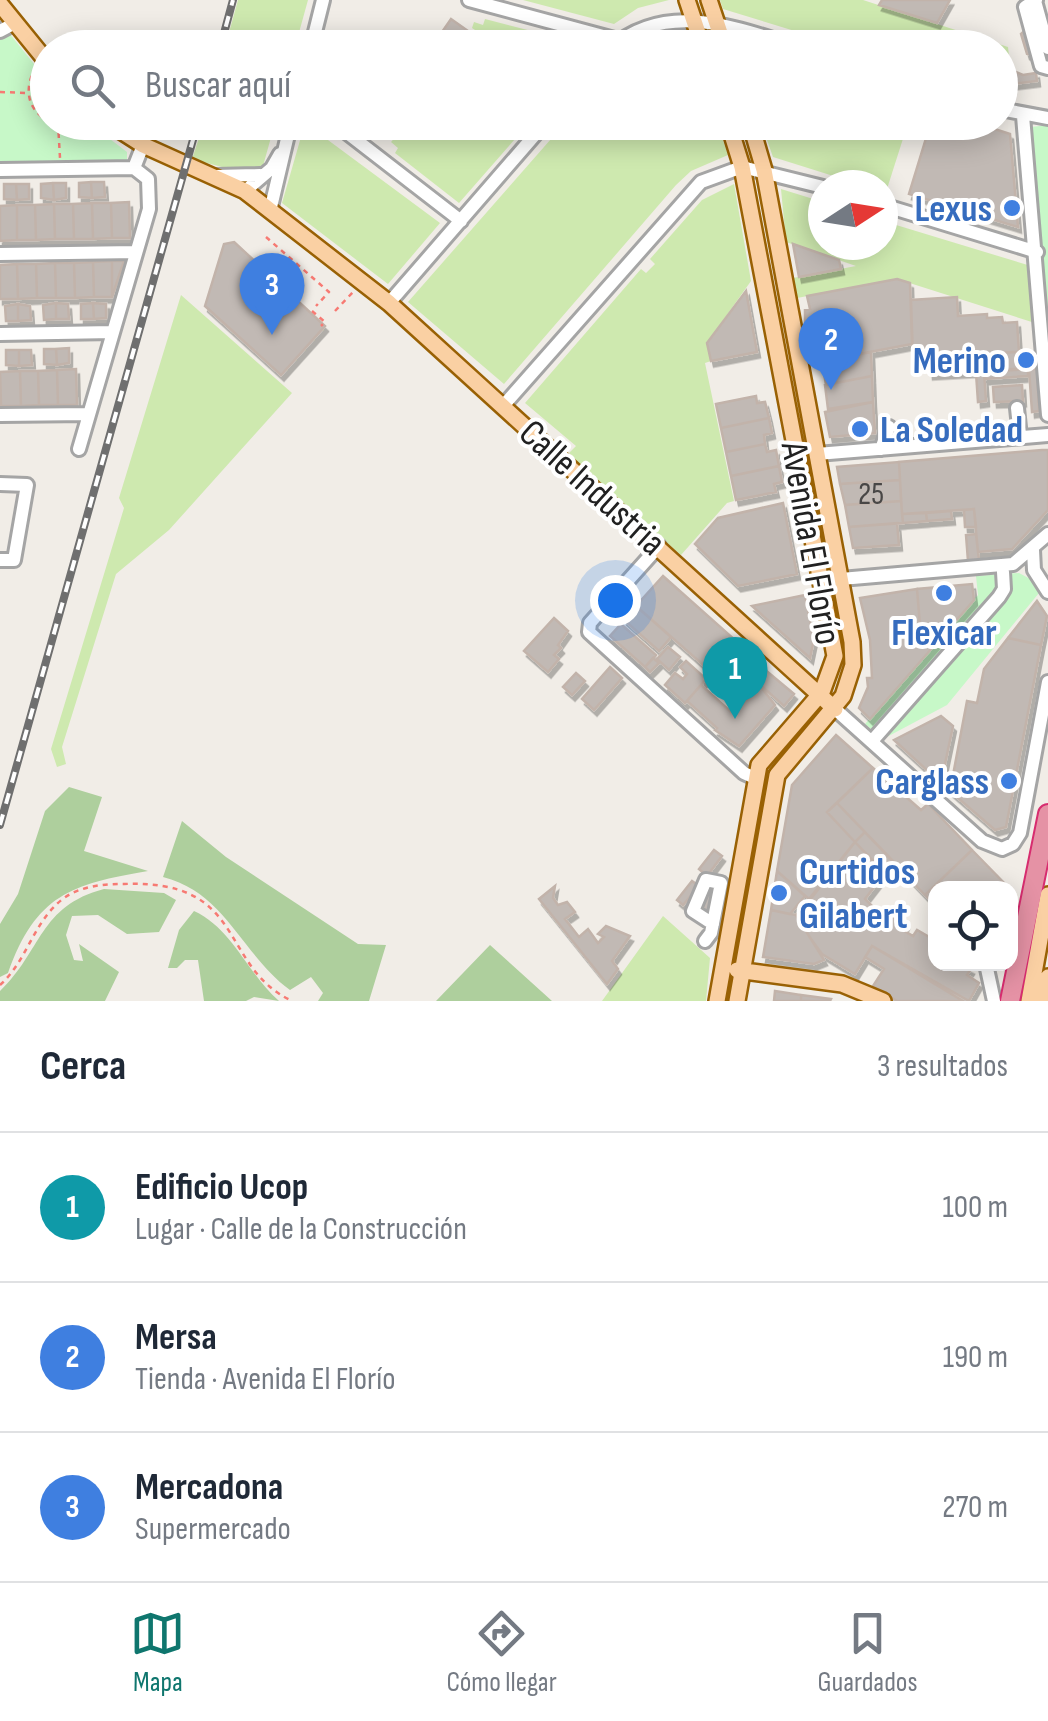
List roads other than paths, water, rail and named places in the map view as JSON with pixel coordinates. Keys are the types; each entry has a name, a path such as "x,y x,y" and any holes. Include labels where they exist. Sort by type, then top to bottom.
{"highway":[{"path":"1010,1001 1048,814"}],"main road":[{"path":"710,0 719,30"},
{"path":"0,4 7,27 30,47"},
{"path":"689,5 697,30"},
{"name":"Calle Industria","path":"134,140 245,191 389,303 822,692 835,709"},
{"name":"Avenida El Florío","path":"717,1001 759,765 822,692 835,656 742,166 734,140"},
{"name":"Avenida El Florío","path":"738,1001 775,782 835,709 853,665 841,580 755,140"},
{"path":"796,458 817,454"},
{"path":"821,582 841,580"},
{"path":"755,778 775,782"},
{"path":"1029,1001 1048,895"},
{"path":"723,968 842,984 883,1001"},
{"path":"1044,1001 1048,978"}],"street":[{"path":"315,30 323,0"},
{"path":"469,0 569,30"},
{"path":"1037,0 1048,25"},
{"path":"1037,0 1048,48"},
{"path":"1037,0 1026,7 1041,66 1048,68"},
{"path":"633,30 643,22 689,5 717,22 743,30"},
{"path":"1039,115 1037,252 1048,415"},
{"path":"270,211 286,140"},
{"path":"356,140 461,221"},
{"path":"389,303 531,140"},
{"path":"134,168 142,145"},
{"path":"245,191 272,168 284,148"},
{"path":"503,406 690,192 712,176 742,166 808,183"},
{"path":"0,170 134,168 145,173 150,196 79,450"},
{"path":"216,176 260,175"},
{"path":"898,210 1037,252"},
{"path":"0,254 136,252"},
{"path":"0,334 113,332"},
{"path":"1018,408 1020,437"},
{"path":"0,416 88,414"},
{"path":"882,449 890,427"},
{"path":"817,454 1048,435"},
{"path":"0,484 28,484 14,560 0,560"},
{"path":"841,580 1014,564 1048,534"},
{"path":"658,546 590,623 589,632 730,761 755,778"},
{"path":"1033,550 1034,570 1048,592"},
{"path":"872,741 999,597 1003,572"},
{"name":"Calle Industria","path":"835,709 982,841 1002,848 1013,844 1020,833 1048,682"},
{"path":"1018,923 1028,915"},
{"path":"705,941 713,924"},
{"path":"988,971 994,1001"}],"railway":[{"path":"225,30 233,0"},
{"path":"0,825 193,140"}],"place":[{"name":"Lexus","path":"1012,208"},
{"name":"Mercadona","path":"272,335"},
{"name":"Merino","path":"1026,360"},
{"name":"Mersa","path":"831,390"},
{"name":"La Soledad","path":"860,429"},
{"name":"Flexicar","path":"944,593"},
{"name":"Edificio Ucop","path":"735,719"},
{"name":"Carglass","path":"1009,781"},
{"name":"Curtidos Gilabert","path":"779,893"}]}
